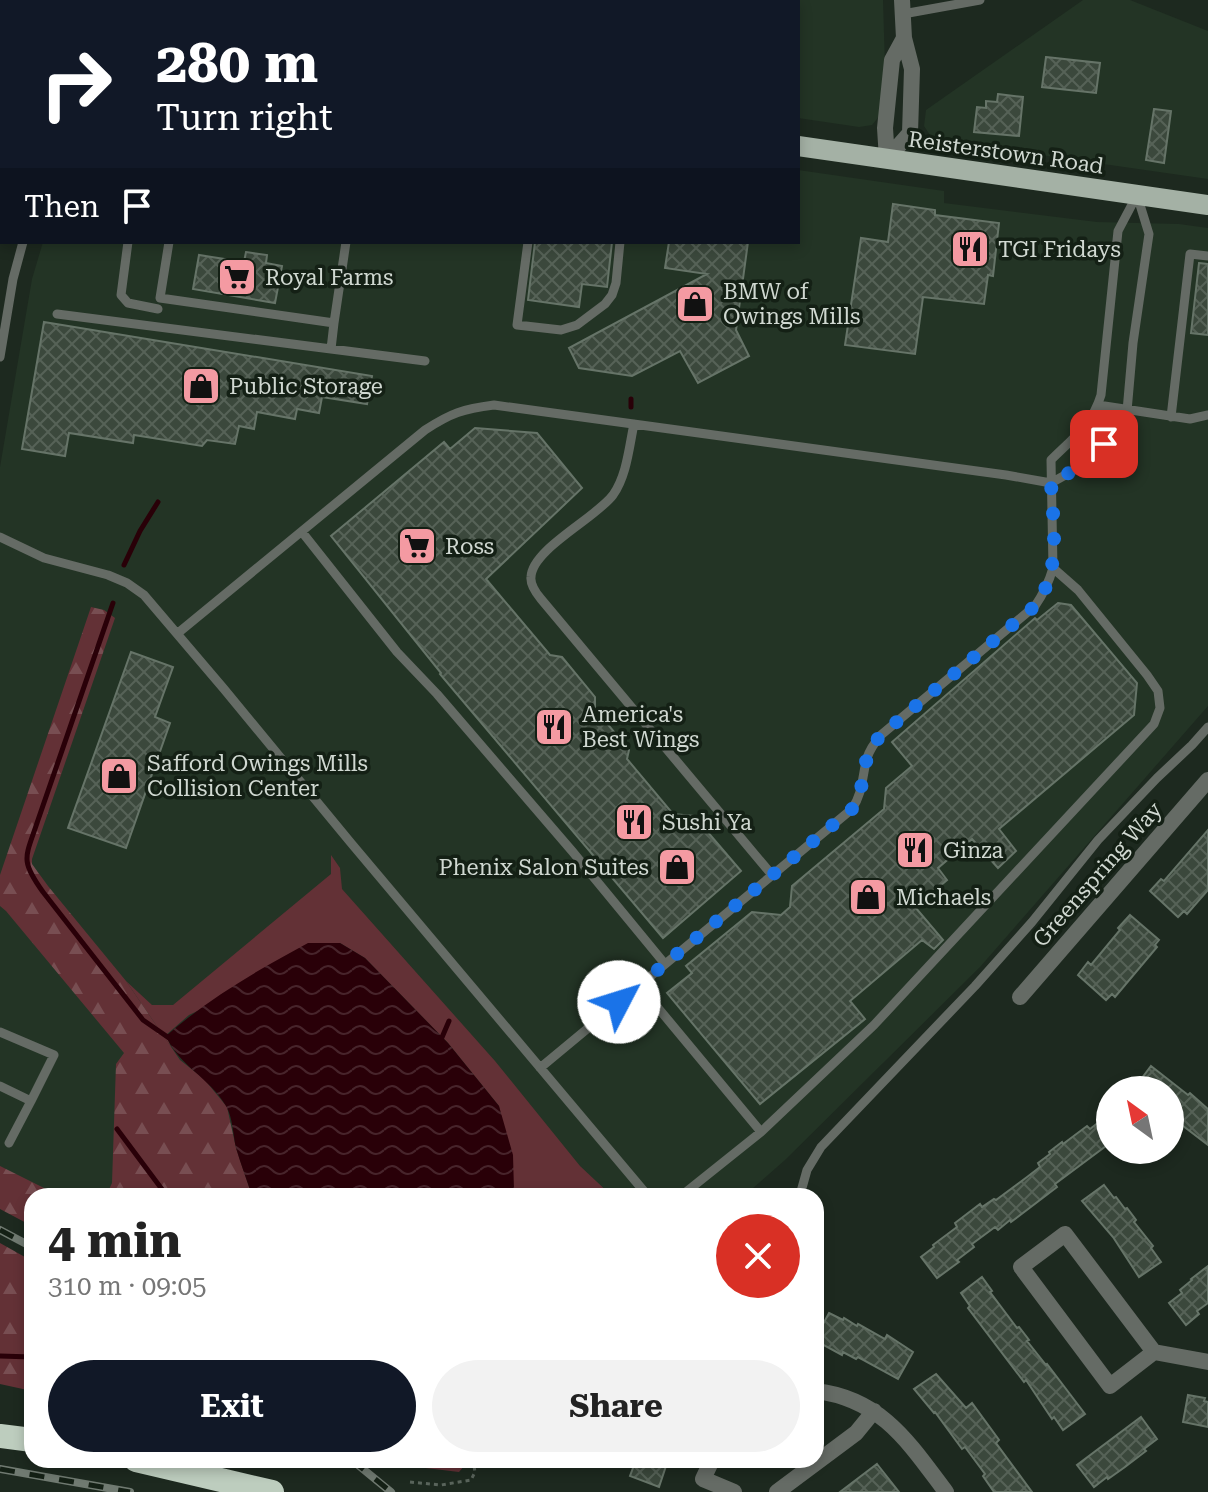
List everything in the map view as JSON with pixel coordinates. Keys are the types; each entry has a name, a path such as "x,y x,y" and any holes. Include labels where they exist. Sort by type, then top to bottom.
{"highway":[{"path":"0,1436 24,1439"},
{"path":"170,1468 272,1492"}],"main road":[{"name":"Reisterstown Road","path":"800,146 1208,205"}],"street":[{"path":"887,159 910,133 912,69 904,38 903,7"},
{"path":"887,159 885,128 892,60 904,38"},
{"name":"Greenspring Way","path":"1020,997 1208,780"},
{"path":"1154,1352 1110,1386 1021,1267 1065,1234 1154,1352 1208,1362"},
{"path":"824,1392 874,1411 890,1423 946,1492"},
{"path":"824,1457 856,1433 874,1411"},
{"path":"708,1468 703,1479 734,1492"},
{"path":"777,1492 809,1468"}],"lane":[{"path":"903,7 980,0"},
{"path":"540,1068 852,809 859,800 867,758 881,735 1035,606 1049,583 1053,568 1051,460 1089,422 1098,405 1118,231 1137,195"},
{"path":"178,633 425,430 456,411 494,405 1051,483 1076,469 1104,444 1127,411 1133,343 1149,234 1137,195"},
{"path":"0,357 13,279 22,244"},
{"path":"128,244 121,295 128,303 158,309"},
{"path":"156,326 169,244"},
{"path":"331,349 346,244"},
{"path":"528,244 517,325 561,330 577,325 612,295 620,244"},
{"path":"1171,417 1190,254 1208,256"},
{"path":"160,298 334,323"},
{"path":"57,314 425,361"},
{"path":"1098,405 1190,419 1208,415"},
{"path":"634,424 617,489 596,512 544,553 531,576 533,587 772,875"},
{"path":"302,532 397,652 437,694 665,964"},
{"path":"0,537 44,558 108,575 144,595 641,1188"},
{"path":"691,1188 761,1132 874,1025 1154,724 1160,708 1158,691 1153,683 1078,590 1053,568"},
{"path":"802,1188 807,1170 821,1147 975,986 1098,840 1208,727"},
{"path":"639,985 761,1132"},
{"path":"0,1032 54,1055 9,1143"},
{"path":"0,1086 31,1101"}],"path":[{"path":"410,1482 441,1485 471,1480 474,1468"}],"shaded area":[{"path":"800,0 883,0 885,67 881,114 872,125 859,127 800,118"},
{"path":"1083,0 1130,0 1208,31 1208,179 956,143 930,135 924,126 926,110"},
{"path":"800,170 944,191 944,203 1097,222 1179,224 1208,228 1208,706 980,967 753,1188 24,1188 24,1195 0,1192 0,467 32,279 42,244 800,244"}],"green space":[{"path":"91,607 104,610 115,618 32,864 126,981 180,1060 204,1079 227,1107 249,1188 110,1188 116,1064 124,1053 0,906 0,875"},
{"path":"331,855 340,868 342,889 495,1061 580,1166 603,1188 514,1188 499,1106 448,1043 365,958 340,943 189,1015 166,1035 171,1047 126,981 152,1005 173,1005 331,874"},
{"path":"0,1166 44,1188 24,1188 24,1222 0,1209"},
{"path":"0,1243 24,1256 24,1389 0,1384"},
{"path":"426,1468 462,1468 459,1472"}],"water":[{"path":"308,943 340,943 365,958 448,1043 499,1106 513,1155 514,1188 249,1188 226,1106 212,1087 179,1056 166,1036 234,985"}],"building":[{"path":"1046,57 1100,63 1096,93 1042,87"},
{"path":"998,94 1023,97 1019,136 974,132 977,107 986,108 986,101 997,102"},
{"path":"1154,109 1171,111 1164,163 1146,160"},
{"path":"893,204 935,210 935,215 999,223 993,276 988,275 984,304 923,297 915,354 845,345 861,238 888,242"},
{"path":"535,244 612,244 607,287 582,284 579,307 528,300"},
{"name":"BMW of Owings Mills","path":"669,244 748,244 736,330 749,356 698,383 680,351 632,376 579,368 569,348 707,274 665,268"},
{"name":"Royal Farms","path":"246,252 267,255 266,263 282,266 275,303 193,289 199,255 244,262"},
{"path":"1199,263 1208,264 1208,335 1191,333"},
{"name":"Public Storage","path":"44,322 372,376 367,404 322,397 319,413 297,409 295,419 257,412 254,429 239,426 235,444 207,440 202,446 134,435 133,443 69,433 65,456 22,449"},
{"path":"475,428 537,433 582,488 486,579 550,655 562,657 595,697 595,709 629,750 627,759 673,814 694,816 741,871 663,938 440,674 331,536 444,442 450,449"},
{"path":"1058,603 1071,605 1137,683 1134,715 999,829 1016,851 998,868 972,839 938,868 947,880 915,907 943,940 934,949 922,940 850,1001 865,1019 760,1104 667,993 692,973 686,966 752,912 781,915 790,907 792,886 884,809 886,788 912,766 892,742 1035,618 1037,620"},
{"name":"Safford Owings Mills Collision Center","path":"131,652 173,667 155,717 170,723 126,848 68,828"},
{"path":"1208,830 1208,890 1187,914 1184,911 1178,917 1150,891 1161,879 1164,881"},
{"path":"1130,915 1159,940 1155,945 1157,947 1115,997 1112,994 1106,1000 1078,975 1088,962 1091,965"},
{"path":"1151,1066 1164,1076 1144,1076"},
{"path":"1184,1092 1190,1093 1208,1109 1208,1145 1184,1127"},
{"path":"1096,1124 1096,1153 1011,1222 998,1230 995,1227 972,1244 974,1247 957,1260 959,1262 937,1278 921,1257 957,1227 955,1223 980,1204 982,1207 996,1200 1027,1177 1062,1142 1087,1126 1090,1129"},
{"path":"1104,1185 1136,1220 1134,1222 1161,1262 1139,1277 1113,1237 1082,1201"},
{"path":"1208,1266 1208,1303 1186,1325 1169,1303"},
{"path":"982,1277 1017,1328 1085,1414 1063,1430 968,1308 970,1306 961,1293"},
{"path":"829,1313 844,1318 885,1339 887,1335 913,1352 898,1379 858,1357 856,1359 843,1352 842,1355 824,1345 824,1322"},
{"path":"936,1374 966,1408 972,1403 999,1440 996,1443 1032,1492 994,1492 965,1447 962,1449 914,1389"},
{"path":"1188,1395 1205,1398 1204,1401 1208,1402 1208,1427 1183,1422"},
{"path":"1141,1417 1157,1439 1125,1467 1094,1487 1077,1465"},
{"path":"877,1464 899,1492 840,1492"},
{"path":"633,1468 665,1468 659,1487 630,1476"}],"waterway":[{"path":"631,399 631,407"},
{"path":"124,565 158,502"},
{"path":"113,603 27,858 30,872 43,892 143,1020 169,1038"},
{"path":"440,1042 449,1021"},
{"path":"117,1129 161,1188"},
{"path":"0,1356 24,1357"}],"railway":[{"path":"0,1230 24,1243"},
{"path":"362,1468 391,1492"},
{"path":"0,1469 130,1492"}],"place":[{"name":"TGI Fridays","path":"970,249"},
{"name":"Royal Farms","path":"237,277"},
{"name":"BMW of Owings Mills","path":"695,304"},
{"name":"Public Storage","path":"201,386"},
{"name":"Ross","path":"417,546"},
{"name":"America's Best Wings","path":"554,727"},
{"name":"Safford Owings Mills Collision Center","path":"119,776"},
{"name":"Sushi Ya","path":"634,822"},
{"name":"Ginza","path":"915,850"},
{"name":"Phenix Salon Suites","path":"677,867"},
{"name":"Michaels","path":"868,897"}],"route":[{"path":"619,1002 852,809 859,800 867,758 881,735 1035,606 1049,583 1053,568 1051,483 1076,469 1104,444"}]}
